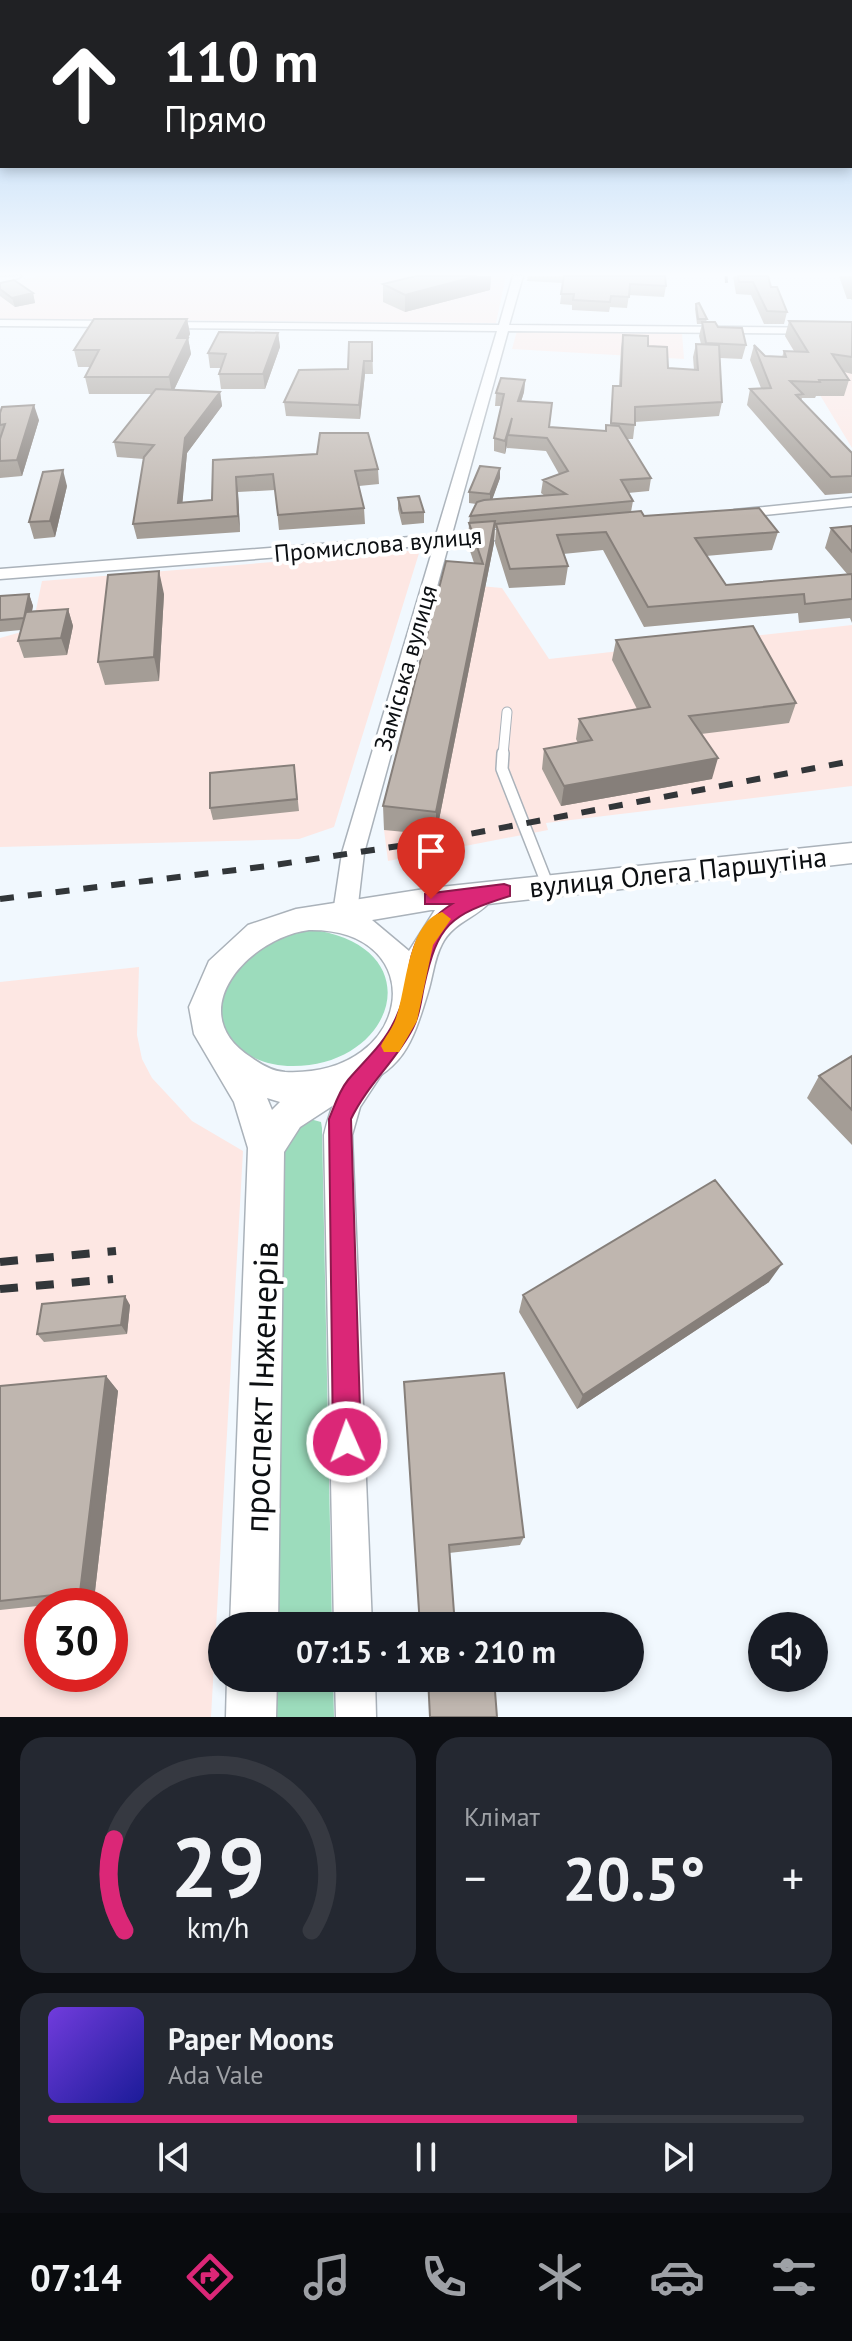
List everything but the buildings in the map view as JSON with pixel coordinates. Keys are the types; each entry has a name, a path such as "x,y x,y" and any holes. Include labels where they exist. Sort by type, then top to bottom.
{"street":[{"name":"Заміська вулиця","path":"336,918 497,356"},
{"path":"718,516 852,502"},
{"name":"Промислова вулиця","path":"0,574 519,533"},
{"name":"вулиця Олега Паршутіна","path":"336,918 504,891 852,853"},
{"name":"вулиця Олега Паршутіна","path":"410,1002 424,943 437,924 472,901 504,891"},
{"path":"345,1080 319,1087 281,1087 257,1080 228,1061 210,1034 206,1014 211,983 228,956 255,935 288,922 336,918 372,934 394,952 407,975 410,1002 406,1021 391,1047 353,1090 340,1119 338,1135 353,1612"},
{"path":"266,1148 288,1116 375,1062 391,1047"},
{"name":"проспект Інженерів","path":"228,1061 248,1095 266,1148 254,1612"},
{"path":"251,1717 252,1692"},
{"path":"355,1692 356,1717"}],"lane":[{"path":"507,712 502,769 548,886"}],"shaded area":[{"path":"635,356 684,356 684,359"},
{"path":"797,356 852,356 852,448"},
{"path":"420,550 334,827 299,839 0,847 0,638 32,629 42,581"},
{"path":"446,583 502,588 549,659 852,625 852,786 546,823 548,830 388,861 384,830"},
{"path":"139,967 137,1035 142,1059 152,1078 192,1121 243,1151 217,1612 208,1612 211,1717 0,1717 0,982"}],"green space":[{"path":"309,929 349,940 374,958 386,980 386,1004 376,1028 356,1047 327,1061 292,1066 258,1060 241,1049 224,1025 220,1012 224,988 238,965 266,940"},
{"path":"310,1119 321,1122 332,1612 271,1612 277,1144"},
{"path":"271,1692 333,1692 334,1717 271,1717"}],"railway":[{"path":"0,899 268,866 438,840 852,761"},
{"path":"0,1262 116,1251"},
{"path":"0,1289 113,1279"}],"slow traffic":[{"path":"392,1046 406,1021 424,943 442,919"}],"route":[{"path":"347,1442 340,1119 353,1090 391,1047 406,1021 424,943 437,924 451,911 504,891 431,899"}]}
